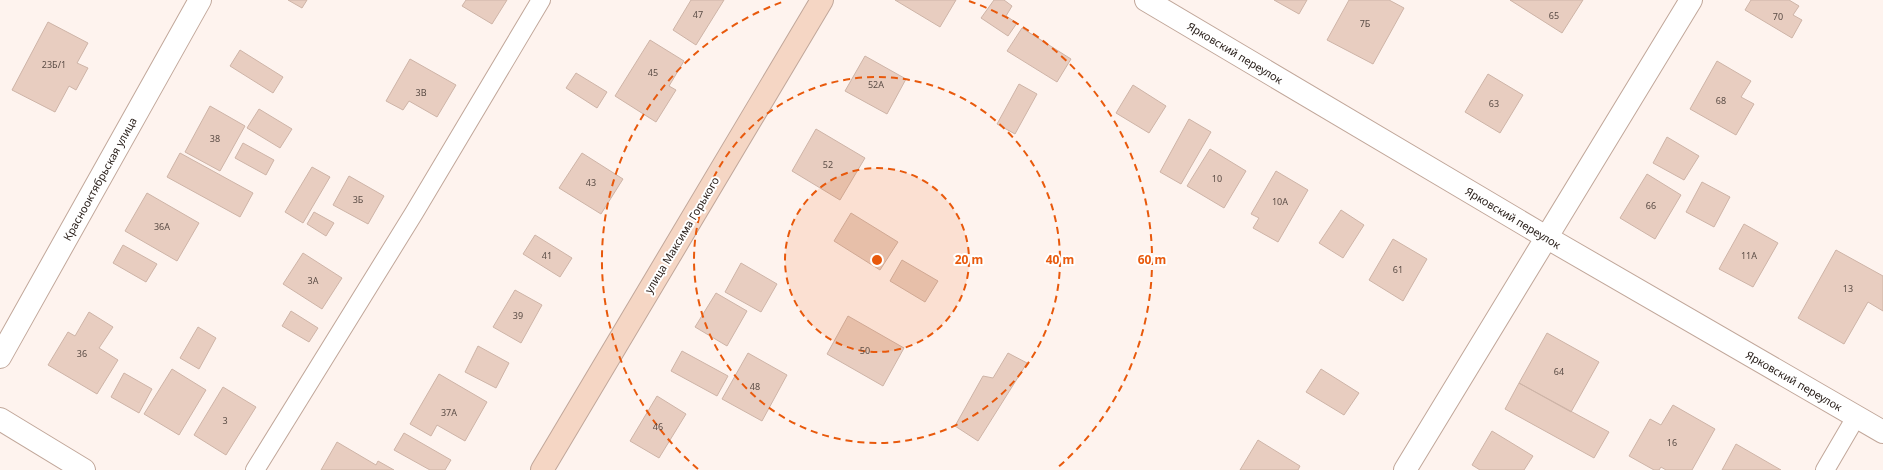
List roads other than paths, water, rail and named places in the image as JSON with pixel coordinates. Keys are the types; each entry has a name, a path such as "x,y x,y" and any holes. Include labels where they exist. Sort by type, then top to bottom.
{"main road":[{"name":"улица Максима Горького","path":"542,470 822,0"}],"street":[{"name":"Краснооктябрьская улица","path":"0,357 200,0"},
{"name":"Ярковский переулок","path":"1146,0 1546,238 1883,432"},
{"path":"1405,470 1691,0"},
{"path":"0,419 84,470"}],"lane":[{"path":"255,470 414,213 541,0"},
{"path":"1825,470 1856,417"}]}
